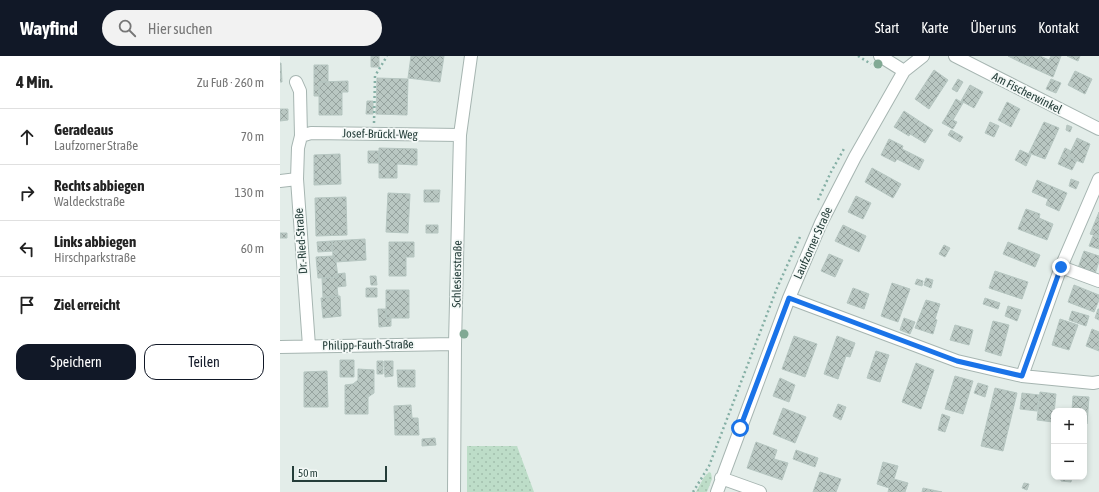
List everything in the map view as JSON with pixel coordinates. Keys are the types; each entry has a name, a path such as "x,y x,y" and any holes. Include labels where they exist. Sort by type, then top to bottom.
{"street":[{"name":"Schlesierstraße","path":"454,492 455,344 460,135 471,56"},
{"path":"880,56 904,71"},
{"name":"Laufzorner Straße","path":"717,492 789,298 821,223 855,157 904,71 923,56"},
{"name":"Am Fischerwinkel","path":"955,56 1099,129"},
{"name":"Dr.-Ried-Straße","path":"296,82 300,91 300,136 297,179 309,346"},
{"name":"Josef-Brückl-Weg","path":"300,136 311,132 460,135"},
{"path":"280,181 297,179"},
{"path":"1022,376 1061,267 1099,179"},
{"path":"1061,267 1099,280"},
{"path":"789,298 957,361 1022,376 1094,383 1099,382"},
{"name":"Philipp-Fauth-Straße","path":"280,347 455,344"},
{"path":"721,478 760,492"}],"path":[{"path":"374,134 376,76 388,56"}],"green space":[{"path":"467,446 517,446 534,492 467,492"},
{"path":"709,472 711,473 712,479 707,492 696,492 704,477"}],"building":[{"path":"371,56 379,56 379,67 371,67"},
{"path":"411,56 444,56 440,82 408,78"},
{"path":"1008,56 1023,56 1020,62"},
{"path":"1023,56 1040,56 1049,60 1051,56 1061,56 1053,77 1020,62"},
{"path":"1067,56 1080,56 1078,61"},
{"path":"281,63 282,82 280,82"},
{"path":"314,65 328,65 328,82 319,82 319,96 314,96"},
{"path":"934,70 948,80 929,109 915,99"},
{"path":"1075,71 1092,79 1085,94 1068,85"},
{"path":"377,78 408,79 407,115 376,114"},
{"path":"958,79 963,82 957,92 952,89"},
{"path":"1051,79 1061,83 1056,93 1046,89"},
{"path":"348,81 348,92 342,92 342,115 319,115 319,82"},
{"path":"970,85 983,92 974,108 961,101"},
{"path":"956,99 963,103 953,120 946,117"},
{"path":"367,101 373,101 373,114 366,114"},
{"path":"1007,102 1020,109 1011,127 998,120"},
{"path":"280,109 288,109 288,120 280,121"},
{"path":"904,111 933,130 925,143 894,127"},
{"path":"946,117 957,122 953,129 942,123"},
{"path":"990,122 999,126 994,137 985,133"},
{"path":"1044,122 1059,128 1045,159 1029,153"},
{"path":"1067,125 1072,127 1070,132 1066,130"},
{"path":"951,130 963,137 960,142 948,135"},
{"path":"1077,138 1090,144 1083,163 1068,157"},
{"path":"889,139 903,146 902,149 924,160 919,170 897,159 895,162 881,155"},
{"path":"379,148 417,149 417,165 397,164 397,178 379,178"},
{"path":"1065,148 1071,151 1068,157 1077,160 1072,170 1058,164"},
{"path":"1020,150 1031,155 1026,166 1015,160"},
{"path":"368,151 379,151 379,163 368,163"},
{"path":"340,154 341,184 314,185 314,155"},
{"path":"872,168 901,184 893,198 865,182"},
{"path":"1071,179 1079,182 1076,189 1069,186"},
{"path":"1037,180 1067,193 1059,211 1046,205 1048,199 1032,192"},
{"path":"424,190 440,190 439,202 424,202"},
{"path":"388,193 410,194 408,233 386,232"},
{"path":"856,196 871,203 863,219 848,212"},
{"path":"346,197 347,235 316,236 315,198"},
{"path":"1026,209 1040,214 1039,218 1053,224 1047,240 1018,229"},
{"path":"1099,212 1099,237 1090,234"},
{"path":"426,225 438,225 438,233 426,233"},
{"path":"843,225 866,236 859,252 835,241"},
{"path":"280,233 287,233 287,238 280,238"},
{"path":"1093,236 1099,238 1099,249 1089,246"},
{"path":"365,239 366,260 336,262 333,256 332,241"},
{"path":"332,241 333,251 318,252 317,242"},
{"path":"389,242 414,242 414,257 406,257 406,276 389,276"},
{"path":"1008,242 1040,255 1035,267 1003,254"},
{"path":"944,245 950,248 945,257 939,254"},
{"path":"1084,251 1099,256 1095,274 1078,268"},
{"path":"829,254 843,260 835,277 821,271"},
{"path":"333,256 336,262 338,277 318,278 316,257"},
{"path":"995,271 1028,282 1022,299 989,288"},
{"path":"345,273 346,286 337,287 338,296 323,297 322,278 338,277 337,274"},
{"path":"370,276 376,276 377,285 371,285"},
{"path":"926,278 933,280 931,288 924,285"},
{"path":"917,279 923,281 922,286 915,284"},
{"path":"892,283 910,289 898,322 881,316"},
{"path":"1074,285 1099,295 1099,300 1094,312 1068,302"},
{"path":"366,288 377,288 377,297 366,297"},
{"path":"853,288 869,294 864,309 847,303"},
{"path":"386,290 409,290 409,318 386,318"},
{"path":"340,296 341,316 323,318 321,298"},
{"path":"985,298 1000,303 998,309 983,304"},
{"path":"926,300 940,304 935,319 937,320 933,334 915,328"},
{"path":"1008,306 1021,310 1017,321 1005,316"},
{"path":"378,309 386,309 386,318 391,318 391,326 379,327"},
{"path":"1099,309 1099,320 1095,318"},
{"path":"1072,311 1089,316 1086,326 1069,320"},
{"path":"904,318 915,322 910,334 900,330"},
{"path":"1060,319 1078,325 1069,350 1052,345"},
{"path":"993,321 1009,325 1001,356 985,351"},
{"path":"955,325 973,330 969,345 950,340"},
{"path":"1092,329 1099,332 1099,351 1086,346"},
{"path":"794,336 817,344 805,377 782,369"},
{"path":"837,336 855,343 850,357 846,356 838,379 824,374"},
{"path":"876,351 889,355 880,382 867,378"},
{"path":"340,360 354,360 354,377 340,377"},
{"path":"377,361 383,361 383,374 377,374"},
{"path":"384,361 393,361 393,376 385,377"},
{"path":"916,363 934,370 921,409 902,402"},
{"path":"358,369 374,370 374,393 368,397 368,414 345,414 345,385 353,384 358,380"},
{"path":"397,370 415,370 415,387 398,387"},
{"path":"327,371 328,407 304,407 304,372"},
{"path":"955,376 973,381 963,414 945,409"},
{"path":"780,378 795,385 789,402 773,396"},
{"path":"978,383 988,386 985,397 974,393"},
{"path":"995,388 1017,393 1003,451 981,446"},
{"path":"1040,392 1056,394 1054,408 1051,408 1051,422 1037,420"},
{"path":"1022,393 1039,395 1037,411 1020,409"},
{"path":"1073,396 1089,397 1087,424 1087,408 1072,408"},
{"path":"838,404 846,407 841,420 833,416"},
{"path":"411,405 412,418 418,418 419,435 395,435 394,406"},
{"path":"783,408 806,417 795,443 773,434"},
{"path":"942,414 950,417 945,432 938,430"},
{"path":"435,438 436,445 422,446 422,439"},
{"path":"756,442 777,450 774,459 788,463 782,480 747,468"},
{"path":"796,450 818,458 815,467 793,459"},
{"path":"883,462 898,466 894,479 908,483 905,492 888,492 889,488 877,484"},
{"path":"820,472 841,479 836,492 813,492"},
{"path":"1061,480 1071,480 1071,482"},
{"path":"1024,483 1029,484 1027,490 1022,488"},
{"path":"923,488 942,492 922,492"}],"route":[{"path":"740,428 789,298 957,361 1022,376 1061,267"}]}
